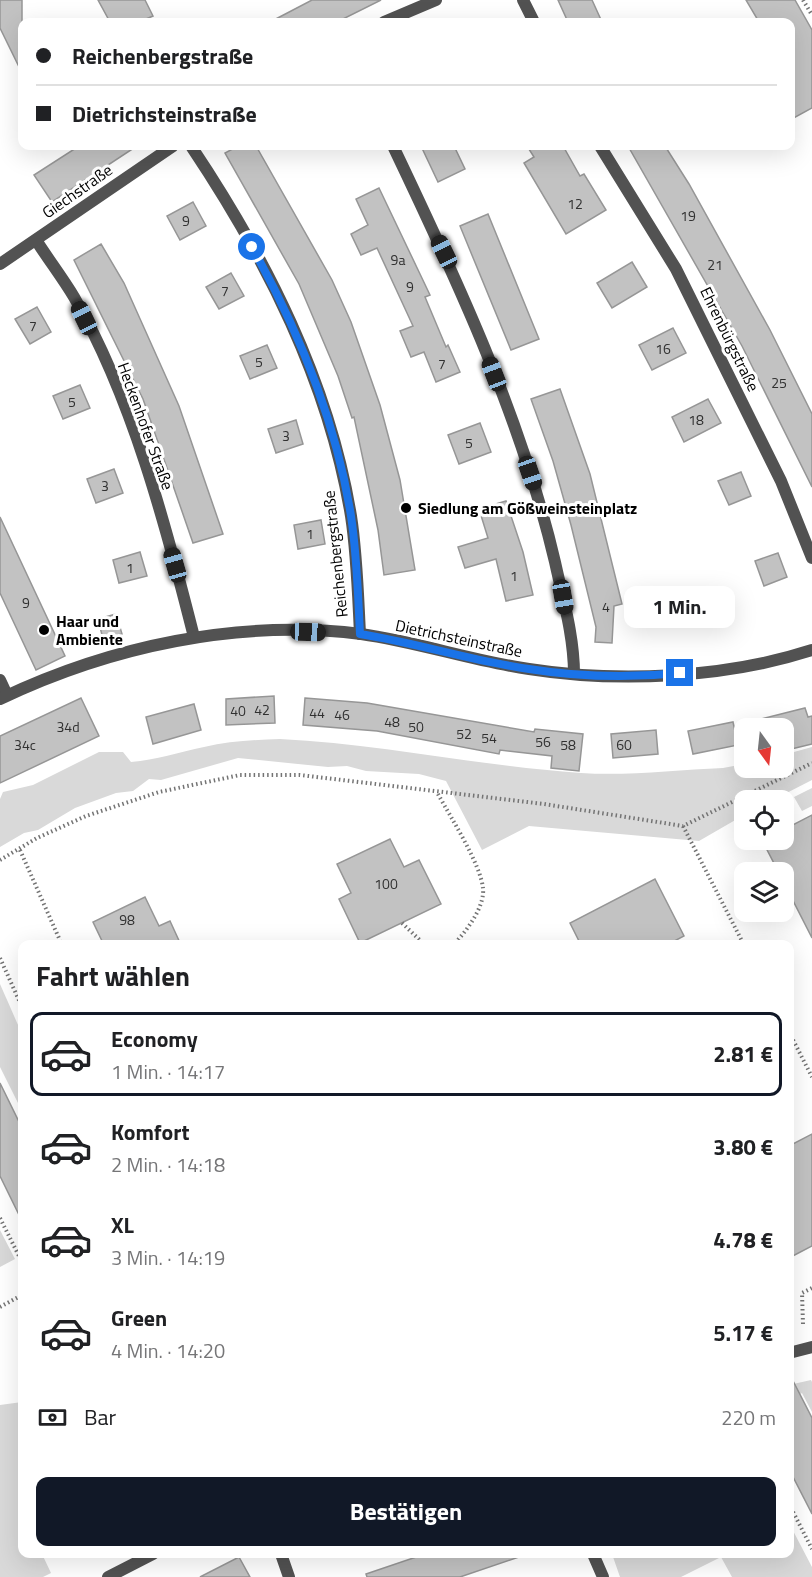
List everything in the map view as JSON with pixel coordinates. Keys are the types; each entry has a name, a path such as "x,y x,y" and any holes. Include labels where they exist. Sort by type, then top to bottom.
{"street":[{"path":"393,18 436,0"},
{"path":"523,0 532,18"},
{"name":"Giechstraße","path":"0,264 167,150"},
{"name":"Reichenbergstraße","path":"193,150 272,283 305,354 330,422 351,516 360,634"},
{"path":"395,150 469,310 543,512 574,654 574,674"},
{"name":"Ehrenbürgstraße","path":"602,150 676,268 781,481 812,558"},
{"name":"Heckenhofer Straße","path":"36,240 74,298 129,421 153,488 194,638"},
{"name":"Dietrichsteinstraße","path":"3,697 111,656 194,638 269,630 360,634 528,669 574,674 644,676 721,670 767,662 812,650"},
{"path":"0,680 3,697"},
{"path":"794,1352 812,1347"},
{"path":"108,1577 145,1558"},
{"path":"282,1558 289,1577"},
{"path":"595,1558 603,1577"}],"path":[{"path":"803,0 812,15"},
{"path":"0,860 38,838 86,816 159,792 215,778 259,774 300,775 438,794 544,804 683,826 812,763"},
{"path":"438,794 480,874 483,890 476,914 457,940"},
{"path":"683,826 741,940"},
{"path":"20,850 60,940"},
{"path":"402,923 420,940"},
{"path":"0,958 18,998"},
{"path":"794,1042 812,1077"},
{"path":"0,1218 18,1254"},
{"path":"803,1324 802,1293 812,1288"},
{"path":"0,1307 18,1298"},
{"path":"794,1514 812,1549"}],"shaded area":[{"path":"280,739 355,745 543,770 598,774 734,766 734,778 794,778 794,752 812,747 812,780 792,790 734,790 734,821 699,841 529,826 482,850 446,781 419,774 366,771 347,766 328,767 238,758 161,780 149,779 133,791 116,793 75,808 38,830 24,833 0,847 0,799 3,792 33,785 99,752 123,752 131,762 223,743"},
{"path":"812,788 812,806 802,811 794,797"},
{"path":"0,984 18,1025 18,1103 0,1067"},
{"path":"0,1230 15,1259 0,1267"},
{"path":"811,1380 812,1412 802,1393 794,1397 794,1384"},
{"path":"18,1403 18,1558 44,1558 51,1573 43,1577 0,1577 0,1405"},
{"path":"794,1533 812,1567 812,1577 732,1577 722,1558 794,1558"},
{"path":"613,1558 719,1558 681,1577 620,1577"}],"building":[{"path":"0,0 22,0 22,18 18,18 18,65 0,28"},
{"path":"98,0 145,0 153,16 148,18 108,18"},
{"path":"312,0 381,0 345,18 278,18"},
{"path":"558,0 592,0 600,18 566,18"},
{"path":"746,0 795,0 812,30 812,108 795,117 795,18 757,18"},
{"path":"73,150 131,150 52,202 34,175"},
{"path":"231,150 258,150 332,280 351,322 380,405 400,480 415,570 384,575 378,530 354,417 352,418 338,376 299,284 225,153"},
{"path":"423,150 456,150 465,169 438,182"},
{"path":"530,150 565,150 580,176 584,174 606,210 566,234 524,163 534,157"},
{"path":"630,150 668,150 689,184 770,330 812,414 812,487 742,346"},
{"path":"379,188 430,295 425,297 446,347 448,345 460,372 436,382 424,352 411,357 400,331 413,326 377,248 361,255 351,234 368,225 356,199"},
{"path":"193,202 206,226 180,240 167,216"},
{"path":"488,214 539,339 511,350 460,226"},
{"path":"101,244 124,283 179,406 223,534 193,543 143,399 74,260"},
{"path":"632,262 647,287 612,308 597,283"},
{"path":"231,273 244,296 219,309 206,287"},
{"path":"37,307 51,332 30,344 15,319"},
{"path":"673,328 686,353 652,370 639,345"},
{"path":"267,345 277,368 250,379 240,356"},
{"path":"80,385 90,408 63,419 53,396"},
{"path":"560,389 590,474 622,604 614,606 612,643 595,642 596,627 571,525 553,461 531,399"},
{"path":"708,399 721,423 684,442 672,417"},
{"path":"296,420 303,444 276,453 268,429"},
{"path":"480,423 491,452 459,464 448,435"},
{"path":"114,469 123,493 96,503 87,479"},
{"path":"741,472 751,496 729,505 718,481"},
{"path":"506,501 523,552 533,595 506,601 496,559 465,568 458,547 488,538 479,509"},
{"path":"0,517 65,656 36,670 0,593"},
{"path":"321,520 325,544 298,549 294,525"},
{"path":"140,552 147,576 119,583 113,560"},
{"path":"778,553 787,577 764,586 755,561"},
{"path":"116,614 122,634 103,639 98,619"},
{"path":"274,696 275,723 226,725 226,699"},
{"path":"81,698 99,736 0,783 0,736"},
{"path":"305,698 367,703 534,732 535,729 583,734 579,771 551,768 552,756 500,750 499,754 377,731 303,725"},
{"path":"194,704 201,730 153,744 146,717"},
{"path":"805,708 808,717 812,716 812,744 794,748 794,718 765,718"},
{"path":"733,722 734,746 693,754 688,731"},
{"path":"656,730 658,754 613,758 611,734"},
{"path":"812,815 812,938 794,903 794,862 773,862 767,850 794,850 794,824"},
{"path":"390,839 404,867 419,860 441,904 366,940 359,940 339,899 351,893 337,864"},
{"path":"655,879 684,936 676,940 578,940 570,923"},
{"path":"145,897 159,926 170,921 179,940 102,940 93,922"},
{"path":"0,1083 18,1120 18,1213 0,1176"},
{"path":"812,1134 812,1246 794,1255 794,1143"},
{"path":"794,1383 812,1418 812,1514 794,1479"},
{"path":"240,1558 250,1577 200,1577"},
{"path":"413,1558 516,1558 460,1577 367,1577 366,1574"}],"place":[{"name":"Siedlung am Gößweinsteinplatz","path":"406,508"},
{"name":"Haar und Ambiente","path":"44,630"}],"route":[{"path":"252,247 272,283 305,354 330,422 351,516 360,634 528,669 574,674 644,676 680,673"}]}
